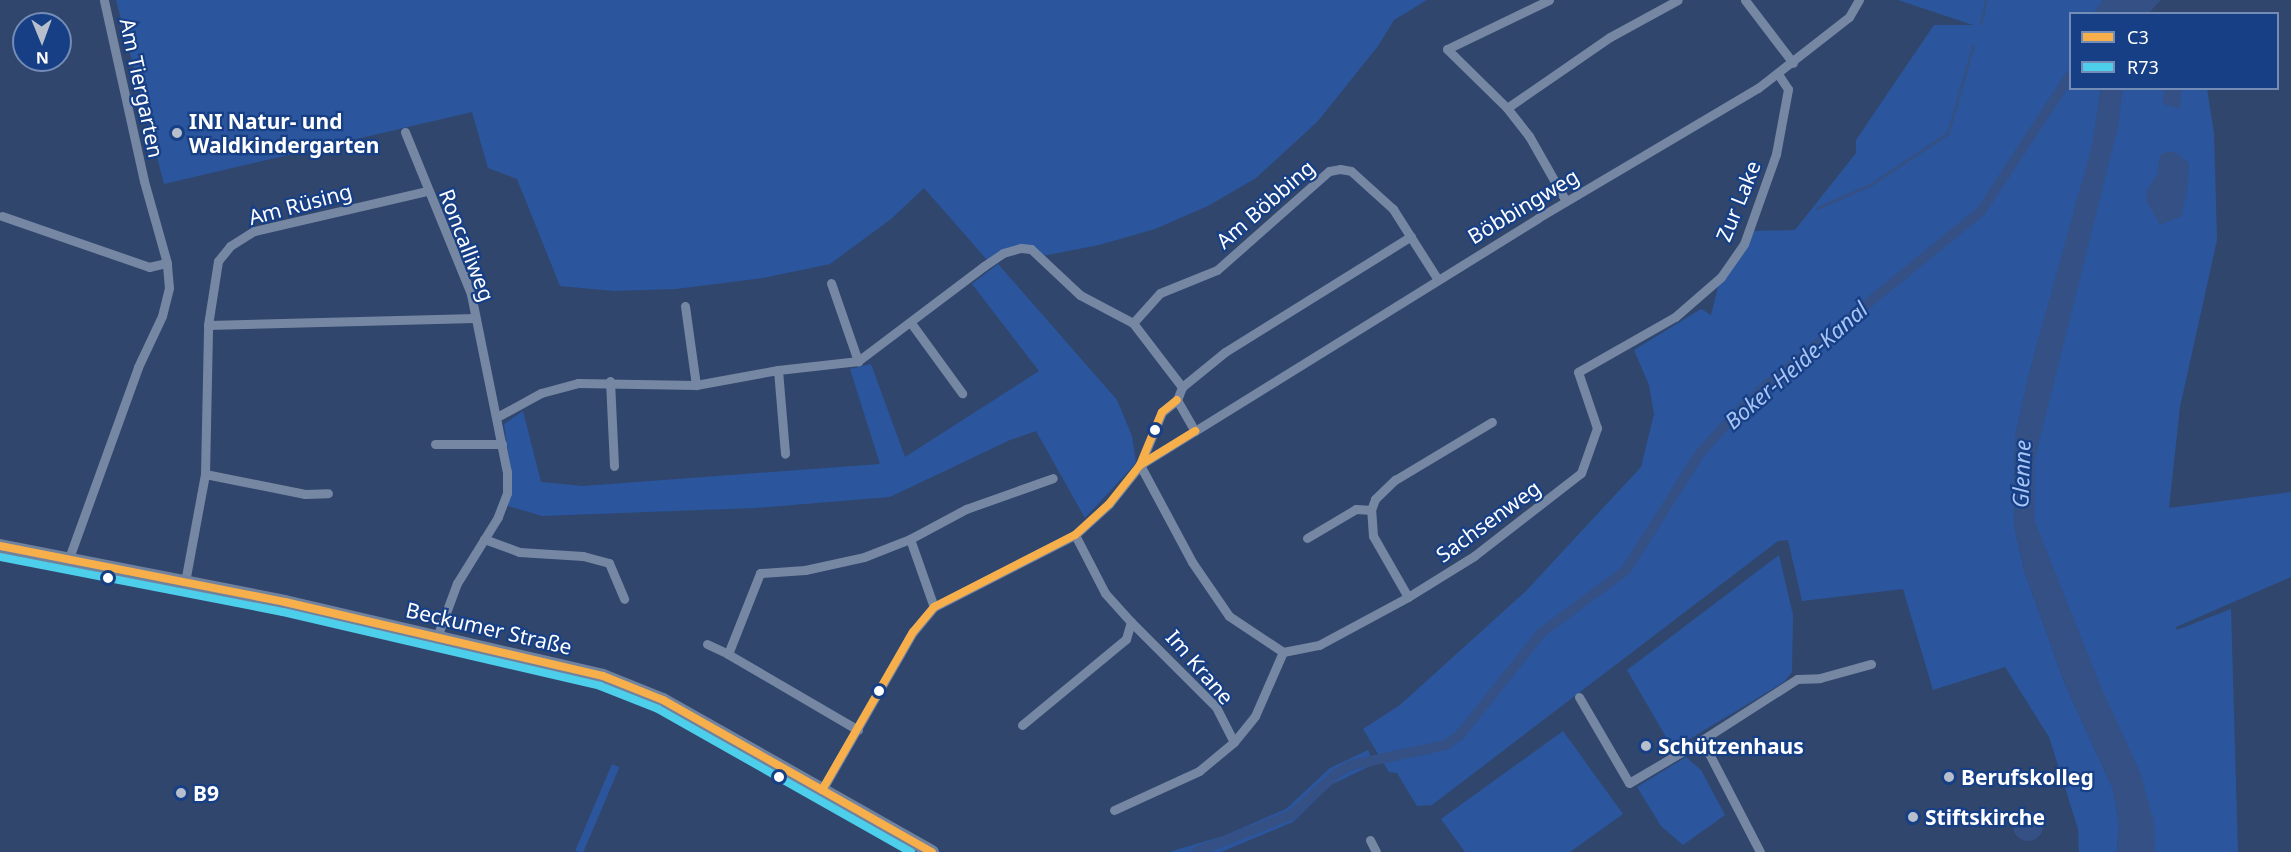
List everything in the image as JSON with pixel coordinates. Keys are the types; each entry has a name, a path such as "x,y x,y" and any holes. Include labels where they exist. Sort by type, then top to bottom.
{"main road":[{"name":"Beckumer Straße","path":"0,546 185,582 552,662 630,685 663,700 932,852"}],"street":[{"name":"Am Tiergarten","path":"69,558 138,367 162,316 169,288 167,263 144,181 104,0"},
{"path":"1549,0 1447,49 1507,108 1529,136 1566,201"},
{"path":"1507,108 1610,37 1678,0"},
{"path":"1745,0 1793,63"},
{"name":"Böbbingweg","path":"1140,465 1437,280 1778,74 1849,17 1859,0"},
{"name":"Zur Lake","path":"1578,372 1702,297 1744,244 1781,131 1788,89 1778,74"},
{"name":"Roncalliweg","path":"405,132 427,191 471,294 498,417 507,493 484,539 457,584 437,637"},
{"name":"Am Böbbing","path":"1133,323 1161,293 1217,270 1329,171 1351,171 1393,209 1437,280"},
{"name":"Am Rüsing","path":"185,582 205,474 208,325 218,261 230,246 254,231 427,191"},
{"path":"2,216 149,267 167,263"},
{"path":"1195,431 1177,400 1182,387 1225,352 1411,236"},
{"path":"498,417 541,393 578,383 610,381 696,385 778,370 858,361 911,324 1003,253 1031,249 1080,295 1133,323 1182,387"},
{"path":"831,283 858,361"},
{"path":"685,306 696,385"},
{"path":"208,325 475,318"},
{"path":"911,324 962,393"},
{"path":"778,370 785,454"},
{"name":"Sachsenweg","path":"1283,652 1318,645 1408,597 1474,556 1581,473 1597,428 1578,372"},
{"path":"610,381 614,466"},
{"name":"Böbbingweg","path":"822,790 913,632 934,607 1075,535 1108,504 1140,465 1162,412 1177,400"},
{"path":"1408,597 1373,536 1371,510 1381,492 1395,480 1492,422"},
{"path":"435,444 502,444"},
{"path":"1114,810 1199,771 1234,742 1255,716 1283,652 1262,641 1229,616 1192,562 1140,465"},
{"path":"205,474 305,494 328,493"},
{"path":"728,654 760,573 805,570 864,557 910,539 966,509 1053,478"},
{"path":"1307,538 1356,509 1371,510"},
{"name":"Im Krane","path":"1075,535 1105,592 1131,622 1216,707 1234,742"},
{"path":"484,539 519,552 583,556 609,563 624,599"},
{"path":"910,539 934,607"},
{"path":"1022,725 1126,639 1131,622"},
{"path":"707,644 858,730"},
{"path":"1579,697 1629,783 1702,740 1797,679 1820,678 1870,664"},
{"path":"1702,740 1760,852"},
{"path":"1370,840 1376,852"}],"shaded area":[{"path":"116,0 1427,0 1394,20 1378,46 1318,121 1256,178 1208,206 1155,229 1099,245 1042,256 1020,247 988,261 924,188 891,219 830,264 763,278 676,289 614,291 560,286 517,179 488,168 472,112 164,184"},
{"path":"1898,0 2103,0 2095,12 2069,12 2069,90 2101,90 2093,145 2029,374 2015,437 2014,525 2024,570 2065,684 2113,789 2119,824 2117,852 2079,852 2078,829 2049,737 2005,667 1933,690 1903,589 1802,601 1788,540 1778,541 1432,805 1417,806 1397,773 1389,772 1363,729 1400,705 1526,591 1641,467 1654,414 1649,385 1634,350 1701,309 1711,315 1718,287 1751,231 1795,230 1856,153 1856,140 1934,25 1973,25"},
{"path":"2114,90 2207,90 2214,133 2217,240 2180,407 2169,508 2291,492 2291,577 2176,627 2177,630 2231,609 2238,852 2125,852 2123,821 2023,498"},
{"path":"998,264 1117,400 1132,436 1136,463 1085,518 1036,431 1010,440 890,497 755,508 542,516 508,506 511,473 504,424 523,411 541,482 583,486 880,464 850,369 871,364 905,457 1039,371 972,284"},
{"path":"1779,555 1793,615 1792,672 1784,682 1673,749 1627,670"},
{"path":"1563,731 1623,814 1570,852 1465,852 1441,819"},
{"path":"1368,750 1374,764 1331,785 1293,822 1221,852 1169,852 1223,836 1286,809 1330,768"},
{"path":"1686,757 1701,770 1725,815 1683,845 1661,826 1637,787"},
{"path":"612,764 619,767 583,852 575,851"}],"water":[{"path":"2103,0 2161,0 2150,12 2095,12"},
{"name":"Glenne","path":"2101,90 2123,90 2118,127 2034,462 2035,522 2101,687 2140,772 2154,822 2155,852 2117,852 2119,824 2113,789 2065,684 2024,570 2014,525 2015,437 2029,374 2092,145"},
{"path":"2164,90 2181,90 2180,109 2163,104"},
{"path":"2166,152 2176,152 2189,163 2188,184 2182,216 2160,225 2147,202 2146,192 2157,175 2160,155"},
{"path":"2028,811 2039,815 2043,826 2039,837 2028,841 2017,837 2013,826 2017,815"}],"waterway":[{"path":"1981,23 1986,0"},
{"path":"1817,208 1870,185 1948,133 1973,45"},
{"name":"Boker-Heide-Kanal","path":"1196,852 1291,815 1336,774 1351,765 1446,745 1460,735 1541,633 1626,570 1701,452 1730,420 1766,386 1981,211 2069,78"}],"transit line":[{"name":"C3","path":"1140,465 1162,412 1177,400"},
{"name":"C3","path":"822,790 913,632 934,607 1075,535 1109,504 1140,465 1195,431"},
{"name":"C3","path":"0,546 285,602 603,676 663,700 932,852"},
{"name":"R73","path":"0,557 283,612 600,686 658,709 911,852"}],"place":[{"name":"INI Natur- und Waldkindergarten","path":"177,133"},
{"name":"Schützenhaus","path":"1646,746"},
{"name":"Berufskolleg","path":"1949,777"},
{"name":"B9","path":"181,793"},
{"name":"Stiftskirche","path":"1913,817"}]}
